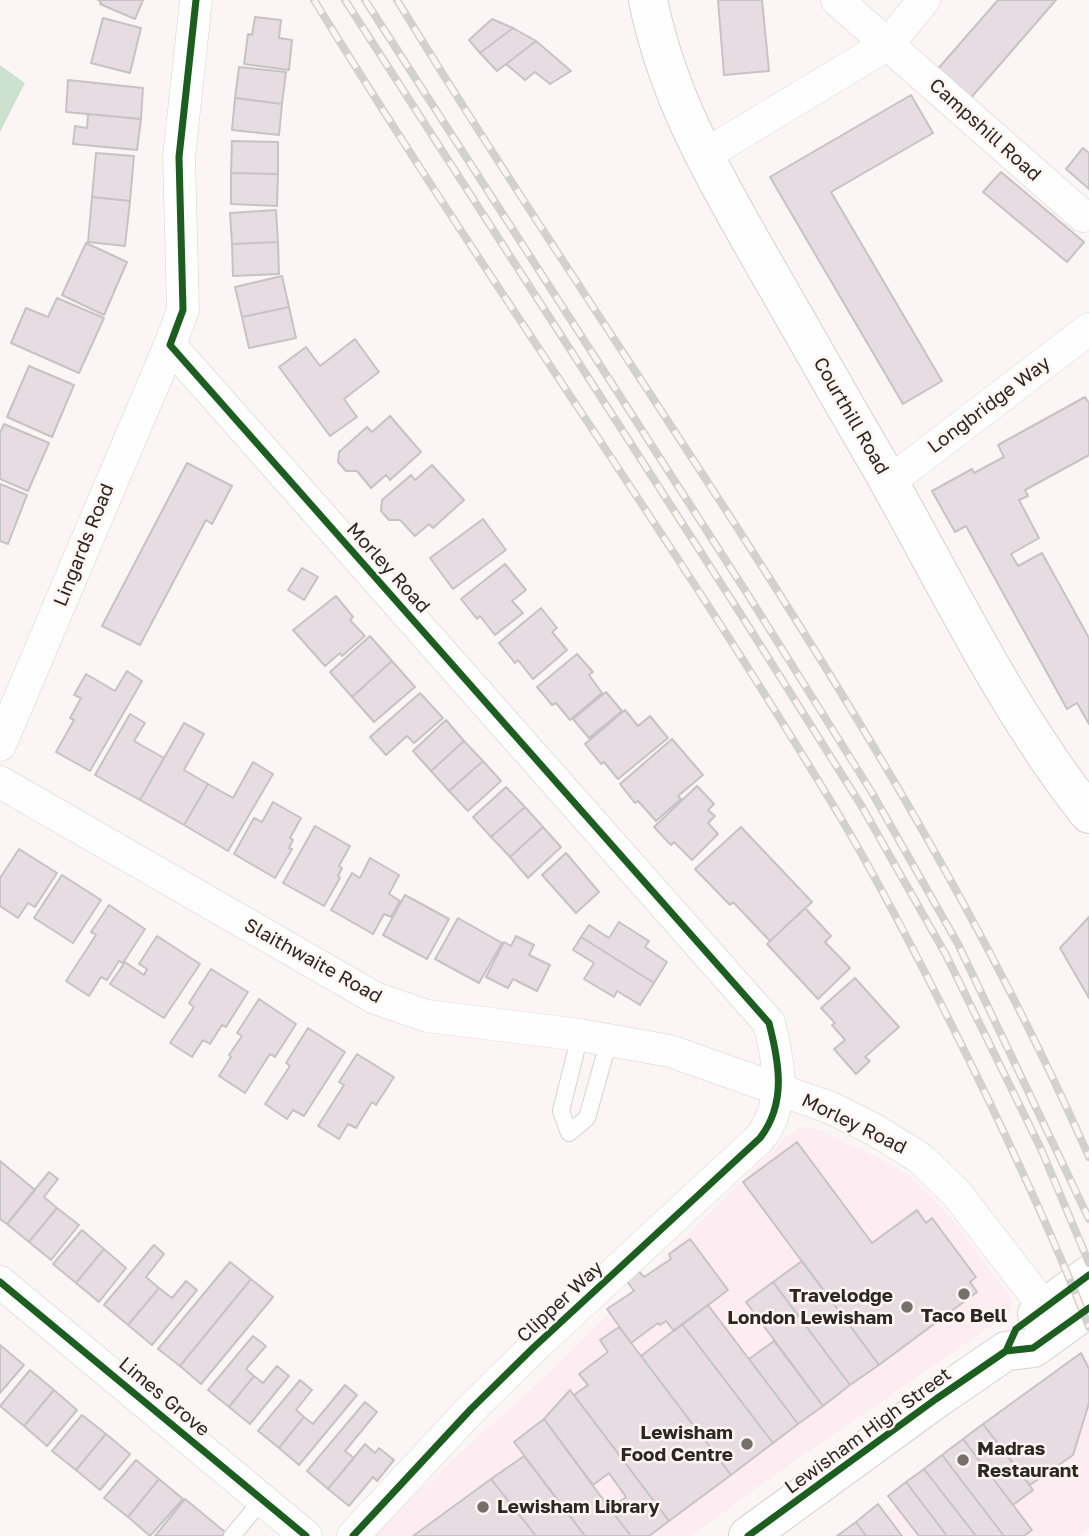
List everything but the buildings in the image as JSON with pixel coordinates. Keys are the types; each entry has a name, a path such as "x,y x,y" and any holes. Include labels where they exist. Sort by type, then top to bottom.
{"main road":[{"name":"Courthill Road","path":"648,0 676,99 703,156 889,482 993,671 1038,747 1089,814"},
{"name":"Lewisham High Street","path":"768,1527 1006,1351 1016,1329 1089,1275"},
{"name":"Lewisham High Street","path":"1006,1351 1033,1348 1089,1308"}],"street":[{"path":"170,345 183,310 179,157 196,0"},
{"name":"Campshill Road","path":"838,0 1083,216"},
{"path":"703,156 888,44 924,0"},
{"name":"Longbridge Way","path":"889,482 1089,329"},
{"name":"Lingards Road","path":"0,745 170,345"},
{"name":"Morley Road","path":"170,345 769,1023 777,1056 778,1089 831,1108 875,1130 920,1158 957,1194 1045,1308"},
{"name":"Slaithwaite Road","path":"0,782 375,998 427,1016 594,1037 670,1051 778,1089"},
{"name":"Clipper Way","path":"353,1536 471,1409 534,1347 760,1138 772,1122 778,1089"},
{"name":"Limes Grove","path":"0,1282 306,1536"}],"lane":[{"path":"594,1037 586,1118 569,1133 561,1111 594,1037"},
{"path":"232,1536 262,1500"}],"shaded area":[{"path":"802,1127 818,1129 879,1158 906,1173 925,1190 948,1214 1011,1298 1012,1306 1008,1314 691,1536 369,1536 554,1368 786,1137"},
{"path":"1089,1359 1089,1529 1080,1536 856,1536"}],"green space":[{"path":"0,65 25,83 0,132"}],"railway":[{"path":"314,0 445,206 713,613 842,820 909,942 972,1066 1033,1195 1089,1327"},
{"path":"345,0 861,805 946,955 1041,1149 1089,1263"},
{"path":"365,0 871,791 958,944 1089,1219"},
{"path":"397,0 486,143 852,710 937,856 1017,1004 1089,1157"}],"cycle path":[{"path":"196,0 179,157 183,310 170,345 769,1023 778,1067 774,1111 760,1138 534,1347 471,1409 353,1536"},
{"path":"1006,1351 1016,1329 1089,1275"},
{"path":"0,1282 306,1536"},
{"path":"748,1536 1006,1351 1033,1348 1089,1308"}],"place":[{"name":"Taco Bell","path":"964,1294"},
{"name":"Travelodge London Lewisham","path":"907,1307"},
{"name":"Lewisham Food Centre","path":"747,1444"},
{"name":"Madras Restaurant","path":"963,1460"},
{"name":"Lewisham Library","path":"483,1507"}]}
